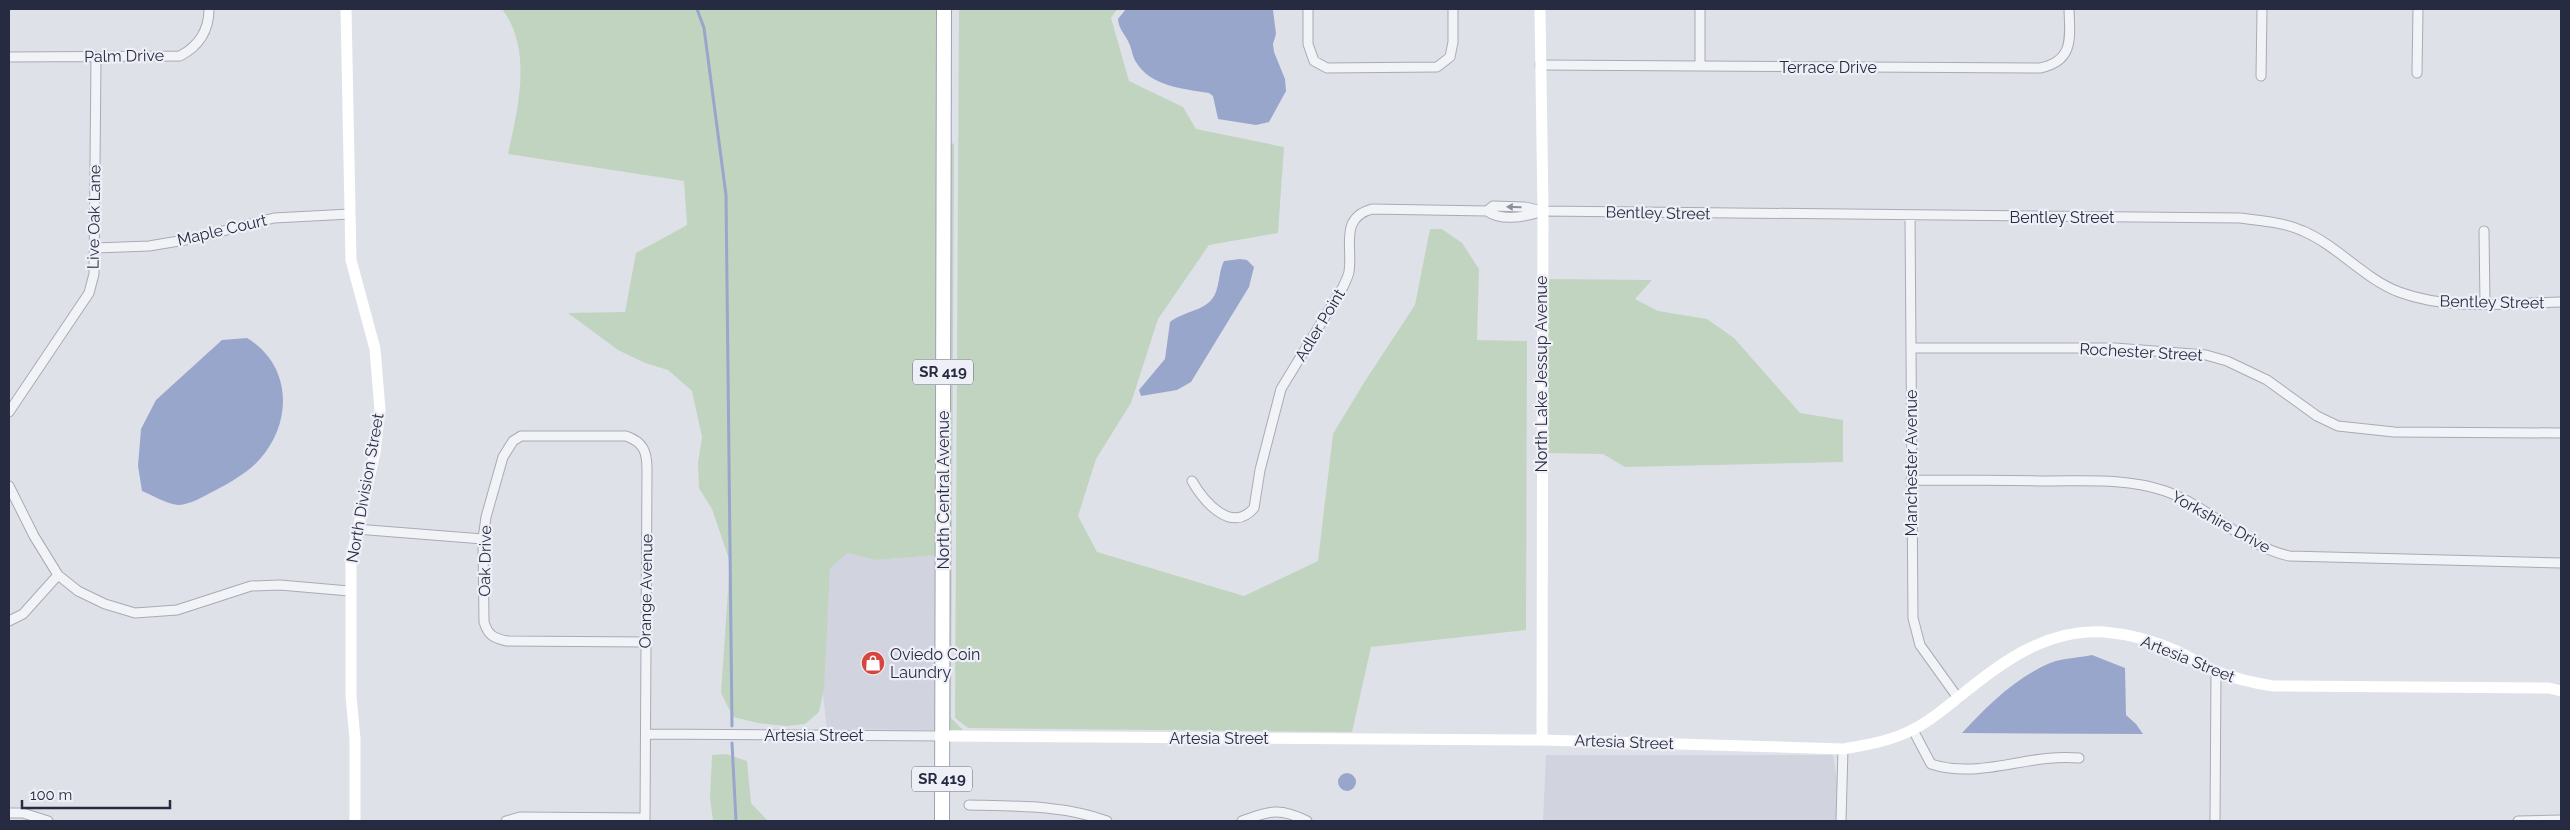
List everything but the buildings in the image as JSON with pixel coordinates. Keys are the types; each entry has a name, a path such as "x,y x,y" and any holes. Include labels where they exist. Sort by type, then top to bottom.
{"main road":[{"name":"North Central Avenue","path":"942,821 944,9"}],"street":[{"name":"Palm Drive","path":"9,57 180,56 191,50 199,41 207,28 209,9"},
{"name":"North Division Street","path":"346,9 351,260 375,349 380,410 375,452 356,528 349,591 355,821"},
{"path":"1308,9 1308,44 1314,61 1327,68 1437,67 1450,57 1453,42 1453,9"},
{"name":"North Lake Jessup Avenue","path":"1540,9 1543,211 1542,740"},
{"path":"1700,9 1700,66"},
{"name":"Terrace Drive","path":"1540,65 2040,68 2053,65 2061,60 2067,51 2070,38 2070,9"},
{"path":"2261,76 2262,9"},
{"path":"2417,74 2418,9"},
{"name":"Live Oak Lane","path":"9,412 89,293 94,274 96,57"},
{"name":"Adler Point","path":"1192,481 1211,507 1228,516 1241,516 1254,508 1260,470 1281,389 1343,287 1349,272 1349,234 1353,222 1360,213 1382,209 1487,211 1493,206 1525,207 1543,211"},
{"name":"Bentley Street","path":"1543,211 2240,218 2301,230 2319,239 2357,268 2397,291 2439,303 2561,302"},
{"name":"Maple Court","path":"95,248 149,246 191,239 274,218 350,214"},
{"name":"Manchester Avenue","path":"1910,216 1913,618 1920,645 1958,698"},
{"path":"2484,231 2485,303"},
{"name":"Rochester Street","path":"1911,348 2115,348 2206,355 2246,369 2267,380 2316,416 2338,426 2394,432 2561,433"},
{"name":"Oak Drive","path":"644,449 635,439 626,436 521,436 513,441 503,457 486,517 484,539 484,622 487,632 495,638 507,642 645,642"},
{"name":"Orange Avenue","path":"644,449 647,468 645,820"},
{"name":"Yorkshire Drive","path":"1911,480 2103,481 2143,486 2165,491 2200,508 2268,551 2289,556 2561,562"},
{"path":"9,486 34,536 58,575 85,594 105,604 135,613 177,610 251,586 280,585 349,591"},
{"path":"356,528 484,539"},
{"path":"9,621 23,614 58,575"},
{"name":"Artesia Street","path":"646,734 1542,740 1843,749 1879,742 1912,730 1948,707 2005,660 2037,644 2074,633 2103,632 2137,637 2177,651 2216,672 2242,681 2273,686 2549,688 2561,691"},
{"path":"2215,821 2216,672"},
{"path":"1912,730 1931,764 1940,767 1975,771 2041,758 2078,758"},
{"path":"1841,821 1843,749"},
{"path":"969,805 1054,807 1087,814 1108,821"},
{"path":"1242,821 1271,811 1292,813 1307,821"},
{"path":"9,813 23,813 48,821"},
{"path":"506,821 520,817 645,820"},
{"path":"2518,821 2561,820"}],"shaded area":[{"path":"847,553 876,560 938,555 937,730 827,729 823,695 830,569"},
{"path":"1546,755 1833,755 1837,780 1836,821 1543,821"}],"green space":[{"path":"502,9 939,9 938,555 876,560 847,553 830,569 824,689 819,712 805,724 786,726 758,723 733,717 721,693 730,562 712,509 699,488 698,463 702,437 692,391 668,370 645,363 618,350 568,313 625,312 636,253 687,225 684,181 508,154 519,99 520,61 512,25"},
{"path":"959,9 1117,9 1111,18 1129,81 1183,107 1196,129 1284,147 1278,233 1209,245 1158,319 1131,403 1096,459 1078,516 1097,552 1244,596 1318,561 1333,434 1415,305 1430,229 1442,229 1462,243 1479,269 1477,340 1527,341 1526,630 1371,647 1352,732 968,728 955,718"},
{"path":"949,142 954,144 951,718 963,730 948,730"},
{"path":"1546,279 1652,280 1635,299 1658,311 1707,319 1734,338 1800,413 1843,420 1843,462 1625,467 1603,454 1546,453"},
{"path":"726,754 747,761 751,803 768,821 713,821 710,798 712,755"}],"water":[{"path":"1126,9 1273,10 1276,34 1273,44 1274,52 1285,79 1286,91 1269,122 1256,125 1218,119 1213,96 1209,93 1168,85 1158,81 1142,70 1136,62 1118,19"},
{"path":"1247,260 1254,267 1249,287 1191,382 1177,390 1141,396 1139,390 1165,359 1170,322 1208,303 1215,295 1224,261"},
{"path":"247,338 262,349 273,363 280,378 283,395 282,412 271,444 260,459 243,474 190,503 174,504 142,491 138,466 141,429 156,400 222,340"},
{"path":"2092,655 2125,668 2126,715 2143,734 1962,733 1992,703 2025,676 2055,661"},
{"path":"1347,773 1353,776 1356,782 1353,788 1347,791 1341,788 1338,782 1341,776"}],"waterway":[{"path":"697,9 704,28 726,195 732,726"},
{"path":"732,743 736,821"}],"place":[{"name":"Oviedo Coin Laundry","path":"873,663"}]}
